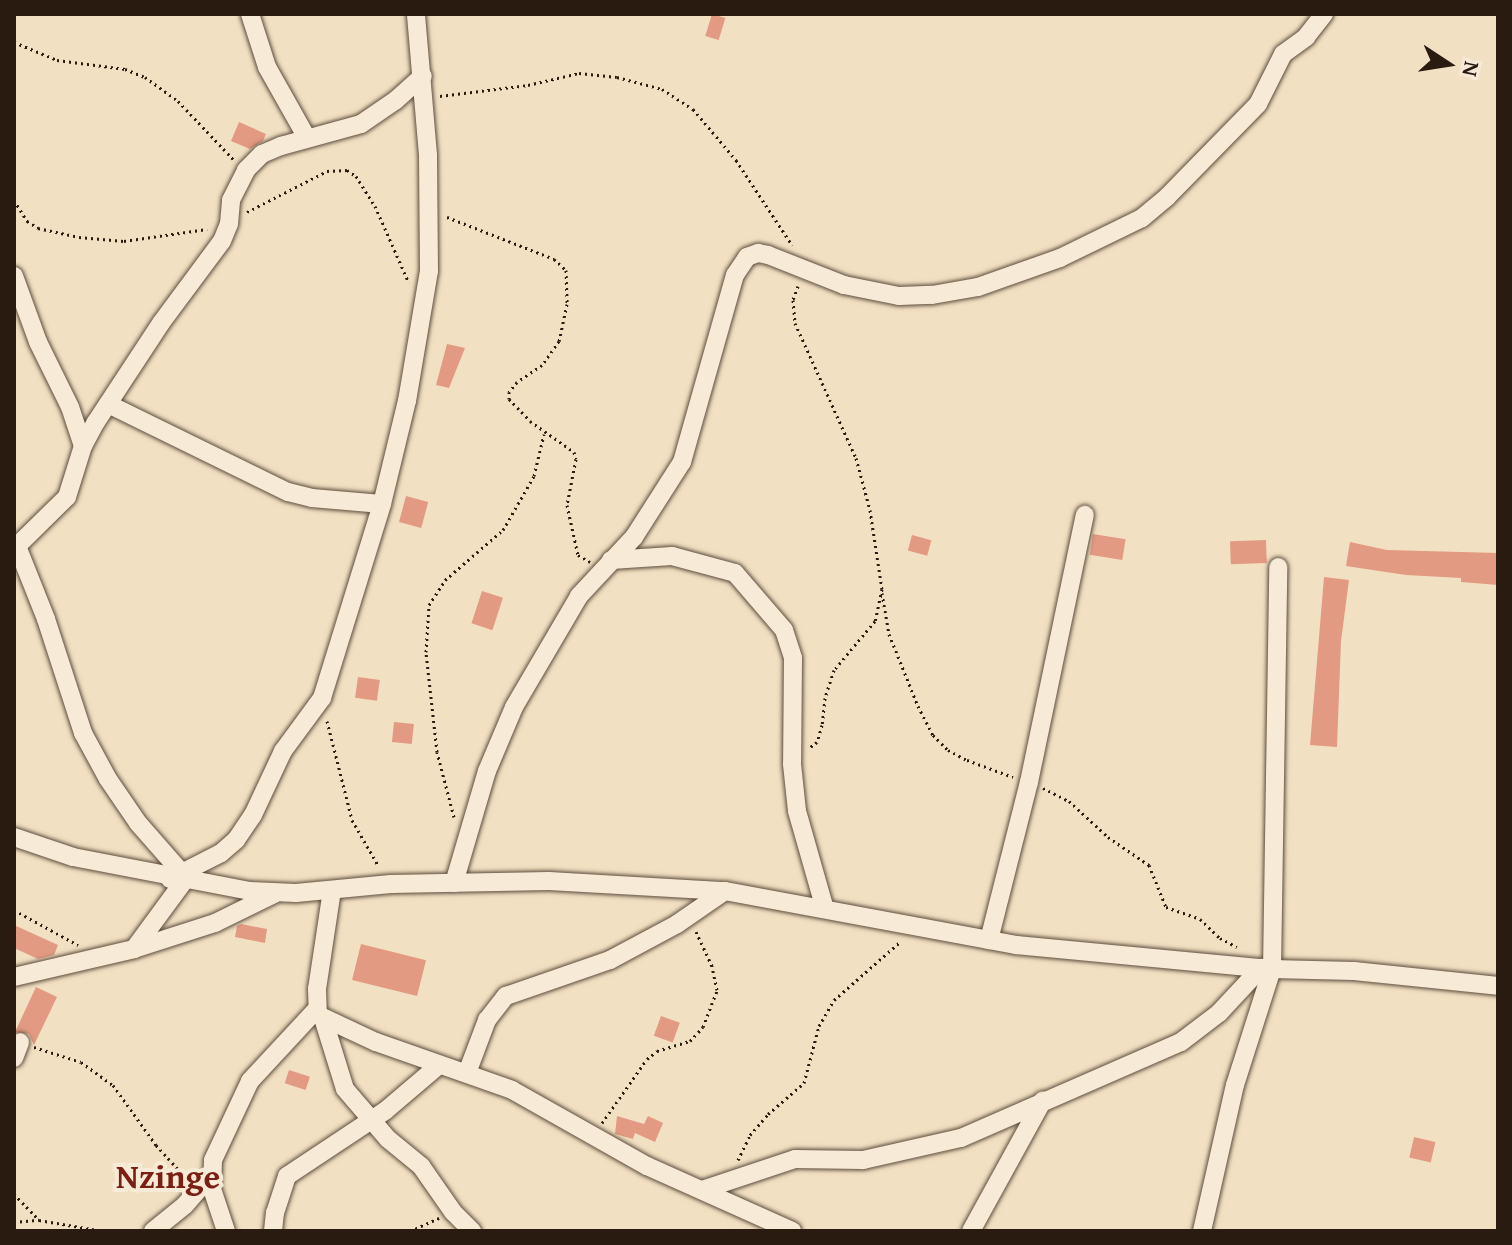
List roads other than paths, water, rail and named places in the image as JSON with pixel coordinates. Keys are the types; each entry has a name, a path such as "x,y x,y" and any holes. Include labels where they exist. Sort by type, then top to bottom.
{"street":[{"path":"250,14 267,67 307,138"},
{"path":"134,949 179,877 236,840 253,815 283,751 322,698 382,504 407,401 426,292 429,206 425,99 416,14"},
{"path":"454,883 497,743 514,707 579,596 655,509 682,462 735,275 747,257 758,253 803,271 879,294 932,295 978,287 1060,258 1113,235 1142,218 1167,197 1250,114 1283,54 1306,37 1324,14"},
{"path":"179,877 108,779 83,733 46,619 16,548 67,497 83,446 108,404 161,323 222,241 230,220 231,200 246,170 262,154 361,124 396,100 423,76"},
{"path":"14,276 38,342 70,407 83,446"},
{"path":"14,321 38,342"},
{"path":"108,404 288,492 312,498 382,504"},
{"path":"989,940 1029,782 1045,693 1085,515"},
{"path":"608,563 672,556 735,573 784,630 793,658 792,764 797,811 825,909"},
{"path":"1202,1231 1235,1085 1267,968 1278,567"},
{"path":"14,837 73,857 276,893 391,884 549,881 725,891 989,940 1267,968 1354,971 1498,986"},
{"path":"332,890 317,989 320,1014 340,1080 354,1102 421,1166 453,1212 472,1231"},
{"path":"467,1073 487,1020 506,996 610,960 688,917 725,891"},
{"path":"14,977 134,949 215,923 276,893"},
{"path":"702,1190 736,1176 795,1159 863,1160 961,1138 1181,1042 1219,1013 1267,968"},
{"path":"320,1014 439,1065 512,1090 590,1135 792,1231"},
{"path":"153,1231 205,1182 250,1081 320,1014"},
{"path":"273,1231 287,1176 373,1120 439,1065"},
{"path":"971,1231 1043,1100"},
{"path":"205,1182 226,1231"}],"district":[{"name":"Nzinge","path":"168,1176"}]}
